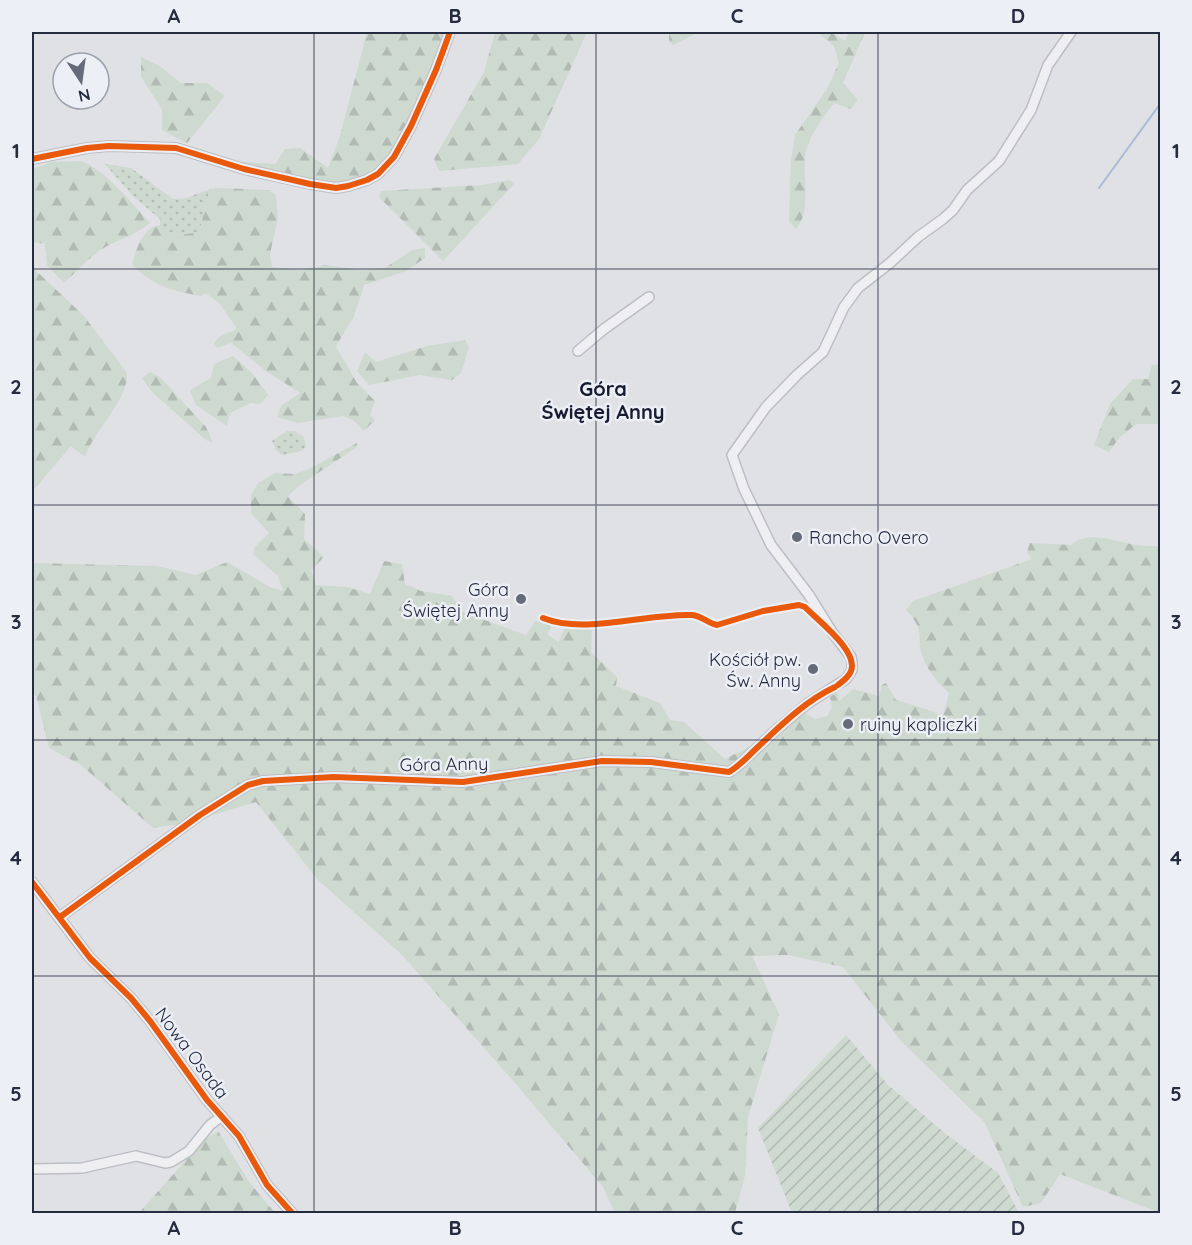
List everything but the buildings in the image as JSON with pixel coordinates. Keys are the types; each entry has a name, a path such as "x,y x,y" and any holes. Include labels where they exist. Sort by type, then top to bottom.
{"street":[{"path":"32,159 109,146 176,148 244,169 310,184 336,188 348,186 378,174 394,157 411,126 450,32"},
{"name":"Góra Anny","path":"60,917 200,815 248,784 334,777 463,782 602,761 651,762 729,772 807,704 846,679 852,670 851,657 809,595 771,545 744,489 732,455 766,407 823,352 844,307 858,288 953,210 968,190 999,161 1031,110 1048,65 1071,32"},
{"path":"578,351 649,297"},
{"name":"Nowa Osada","path":"32,882 90,958 131,998 150,1021 207,1100 238,1136 267,1185 292,1214"},
{"path":"32,1169 82,1168 136,1156 165,1163 171,1162 189,1151 210,1125 222,1116"}],"green space":[{"path":"367,32 444,32 413,111 390,156 373,173 339,185 234,164 234,161 275,164 285,149 300,148 328,168 340,136"},
{"path":"495,32 587,32 539,139 518,164 439,171 434,159 484,72"},
{"path":"669,32 699,32 673,45 669,42"},
{"path":"817,32 830,32 845,41 849,32 865,32 843,83 858,100 851,109 834,103 808,144 805,160 804,212 796,229 789,222 791,160 795,135 827,89 839,63 834,46"},
{"path":"141,57 161,67 181,83 207,83 225,96 187,143 162,130 162,109 141,77"},
{"path":"81,161 109,180 150,223 99,251 64,283 47,265 45,244 32,242 32,169 52,162"},
{"path":"105,164 131,168 173,199 186,198 210,189 199,232 173,236 160,226 160,219 133,196"},
{"path":"510,180 514,184 443,261 379,197 381,191 482,185"},
{"path":"210,189 268,190 276,195 278,217 270,254 272,267 299,270 326,265 361,270 385,268 412,250 425,248 425,258 406,271 364,285 354,316 336,346 357,383 375,401 370,415 375,420 364,431 353,420 343,416 298,423 277,417 281,406 300,393 266,371 231,343 217,348 214,343 220,336 237,329 220,304 206,293 201,296 181,292 155,282 132,264 141,240 153,227 159,225 173,236 199,232"},
{"path":"32,267 84,316 127,373 126,384 117,405 89,447 85,457 71,446 32,492"},
{"path":"465,340 469,347 461,373 452,380 420,375 369,385 357,371 365,352 376,362 427,346"},
{"path":"233,356 252,373 268,395 260,404 250,403 230,413 227,426 196,405 190,390 211,378 214,364"},
{"path":"1159,364 1160,424 1136,424 1119,438 1109,452 1094,445 1110,404 1133,379 1148,379 1152,365"},
{"path":"150,372 160,377 206,427 213,443 206,440 153,393 142,378"},
{"path":"287,431 295,431 304,437 306,447 301,451 282,455 276,450 272,441"},
{"path":"357,443 357,447 300,485 288,496 305,514 304,539 324,557 311,570 316,585 347,587 370,594 384,561 402,564 405,584 421,591 452,596 462,612 526,635 535,621 552,626 547,634 559,642 568,625 592,630 591,652 617,677 616,686 660,703 670,720 684,722 725,759 759,742 803,712 815,719 827,716 832,707 830,697 838,692 839,701 853,689 879,696 882,685 886,683 896,700 943,716 949,693 941,686 925,663 918,629 906,610 913,601 1032,559 1027,552 1030,543 1071,545 1078,540 1094,537 1136,545 1160,546 1160,1213 1060,1174 1041,1203 1023,1207 985,1123 901,1041 843,967 788,955 752,956 779,1014 748,1117 745,1175 735,1213 615,1213 603,1187 515,1083 402,955 318,880 256,802 182,824 153,828 81,765 49,748 36,696 32,694 32,563 157,566 196,575 227,562 270,587 283,591 278,576 253,554 254,548 269,533 251,513 251,495 258,483 275,473 294,474 307,470"},
{"path":"846,1035 888,1085 946,1134 998,1173 1019,1213 792,1213 758,1128"},
{"path":"218,1131 249,1182 275,1213 138,1214 203,1141"}],"waterway":[{"path":"1099,188 1160,104"}],"cycle path":[{"path":"32,159 109,146 176,148 244,169 310,184 336,188 348,186 378,174 394,157 411,126 450,32"},
{"path":"543,618 560,623 597,624 692,615 717,625 763,611 799,605 805,607 836,636 849,654 852,663 851,671 838,685"},
{"path":"60,917 200,815 248,785 263,781 334,777 463,782 602,761 651,762 729,772 796,712 835,687"},
{"path":"32,882 90,958 131,998 150,1021 207,1100 239,1136 267,1185 293,1214"}],"place":[{"name":"Rancho Overo","path":"797,537"},
{"name":"Góra Świętej Anny","path":"521,599"},
{"name":"Kościół pw. Św. Anny","path":"813,669"},
{"name":"ruiny kapliczki","path":"848,724"}],"district":[{"name":"Góra Świętej Anny","path":"603,400"}]}
